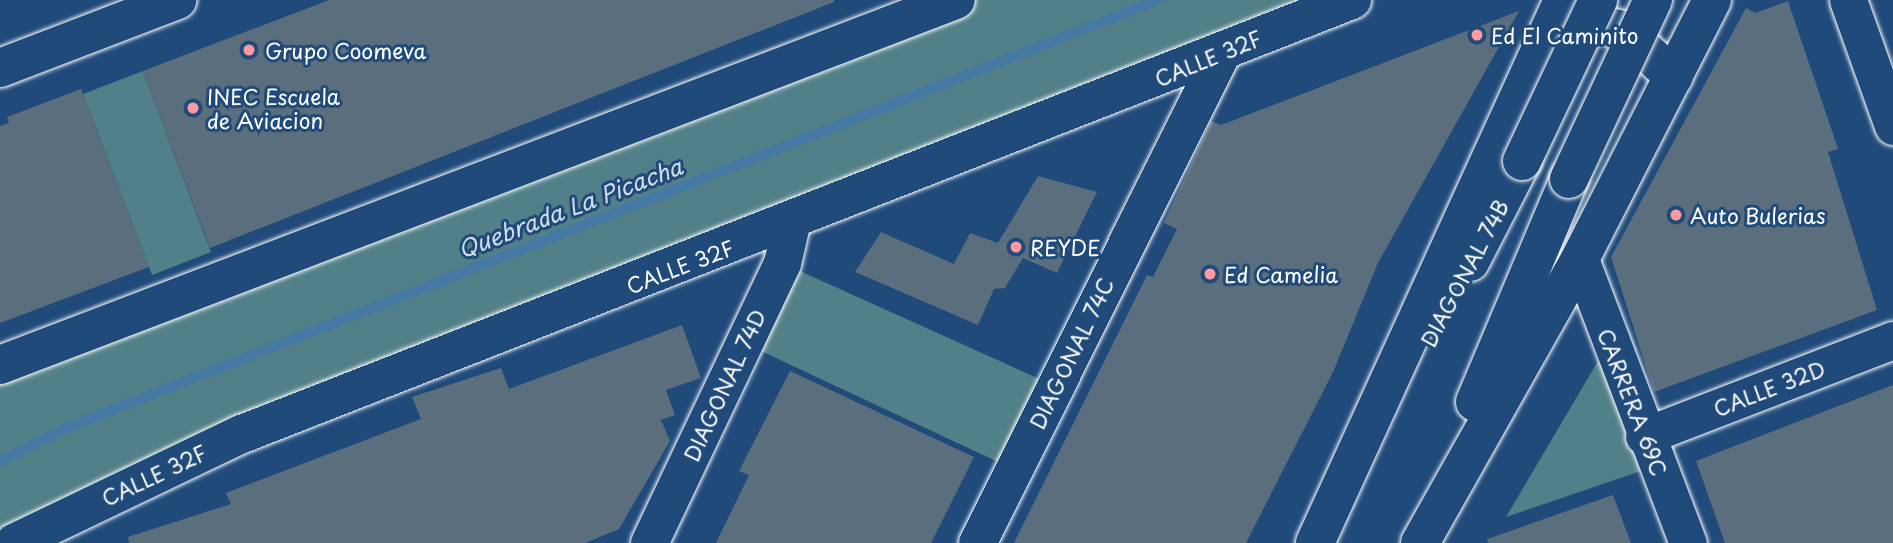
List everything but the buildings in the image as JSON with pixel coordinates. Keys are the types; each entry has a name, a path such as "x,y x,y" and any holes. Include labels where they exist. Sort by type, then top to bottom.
{"main road":[{"path":"0,68 177,0"},
{"path":"0,365 956,0"},
{"name":"CALLE 32F","path":"14,543 242,434 791,224 1352,0"},
{"name":"DIAGONAL 74B","path":"1323,543 1522,161 1598,0"},
{"path":"1417,543 1569,179 1653,0"},
{"path":"1417,543 1580,260 1712,0"},
{"path":"1315,543 1558,12 1623,30 1674,77"}],"street":[{"path":"1848,0 1893,126"},
{"name":"DIAGONAL 74C","path":"977,543 1222,52"},
{"name":"DIAGONAL 74D","path":"649,543 782,263 791,224"},
{"name":"CARRERA 69C","path":"1580,260 1644,436 1688,543"},
{"name":"CALLE 32D","path":"1644,436 1893,340"}],"green space":[{"path":"956,0 1352,0 0,543 0,365"},
{"path":"143,71 211,252 152,275 83,94"},
{"path":"782,263 1055,386 1013,469 744,343"},
{"path":"1601,356 1644,470 1506,517"}],"waterway":[{"name":"Quebrada La Picacha","path":"0,461 66,428 1158,0"}],"place":[{"name":"Ed El Caminito","path":"1477,35"},
{"name":"Grupo Coomeva","path":"249,50"},
{"name":"INEC Escuela de Aviacion","path":"193,108"},
{"name":"Auto Bulerias","path":"1676,215"},
{"name":"REYDE","path":"1016,247"},
{"name":"Ed Camelia","path":"1210,274"}]}
